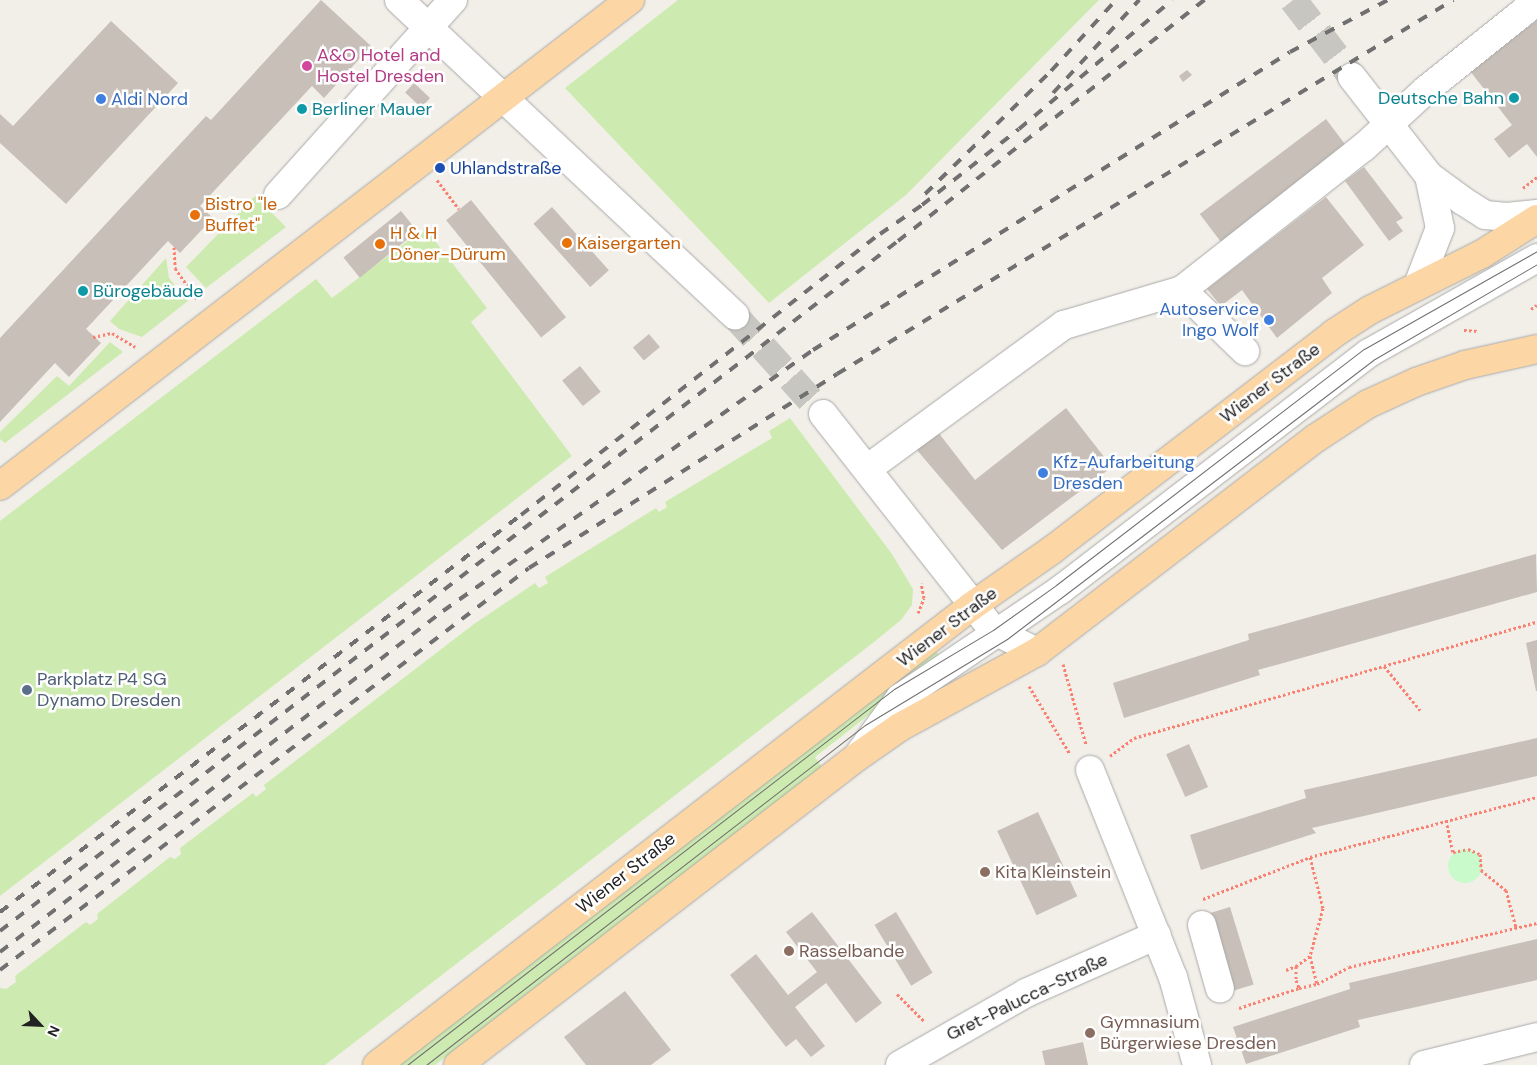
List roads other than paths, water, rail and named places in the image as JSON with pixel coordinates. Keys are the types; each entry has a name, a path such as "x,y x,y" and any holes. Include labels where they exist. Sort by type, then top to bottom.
{"main road":[{"path":"0,486 630,0"},
{"name":"Wiener Straße","path":"377,1065 972,606 1052,550 1333,334 1370,310 1418,284 1482,254 1537,219"},
{"path":"458,1065 857,757 900,727 1037,652 1316,438 1368,404 1456,368 1537,349"}],"street":[{"path":"399,0 735,316"},
{"path":"278,195 453,0"},
{"path":"867,468 1064,325 1182,290 1364,148 1426,90 1537,1"},
{"path":"1352,77 1430,176 1485,215 1508,218 1537,214"},
{"path":"1418,284 1440,228 1430,176"},
{"path":"857,757 900,698 1000,634 1369,354 1537,258"},
{"path":"1182,290 1245,351"},
{"path":"823,414 867,468 972,606 1000,634 1037,652"},
{"path":"1090,770 1173,978 1197,1065"},
{"path":"1173,978 1217,978 1199,913"},
{"name":"Gret-Palucca-Straße","path":"900,1065 940,1039 1026,993 1157,936"},
{"path":"1424,1065 1537,1036"}],"tunnel":[{"path":"1293,0 1352,77"},
{"path":"735,316 823,414"}],"tram line":[{"path":"407,1065 894,689 993,630 1056,585 1364,349 1537,251"},
{"path":"426,1065 865,725 1007,639 1373,360 1537,264"}],"railway":[{"path":"925,194 1051,71 1116,0"},
{"path":"1053,93 1139,0"},
{"path":"0,912 521,515 880,234 922,205 1019,129 1172,0"},
{"path":"0,931 898,241 1204,0"},
{"path":"0,952 443,611 813,350 1290,52 1388,0"},
{"path":"0,970 529,568 837,374 1453,0"}],"place":[{"name":"A&O Hotel and Hostel Dresden","path":"307,66"},
{"name":"Deutsche Bahn","path":"1514,98"},
{"name":"Aldi Nord","path":"101,99"},
{"name":"Berliner Mauer","path":"302,109"},
{"name":"Uhlandstraße","path":"440,168"},
{"name":"Bistro \"le Buffet\"","path":"195,215"},
{"name":"Kaisergarten","path":"567,243"},
{"name":"H & H Döner-Dürum","path":"380,244"},
{"name":"Bürogebäude","path":"83,291"},
{"name":"Autoservice Ingo Wolf","path":"1269,320"},
{"name":"Kfz-Aufarbeitung Dresden","path":"1043,473"},
{"name":"Parkplatz P4 SG Dynamo Dresden","path":"27,690"},
{"name":"Kita Kleinstein","path":"985,872"},
{"name":"Rasselbande","path":"789,951"},
{"name":"Gymnasium Bürgerwiese Dresden","path":"1090,1033"}]}
